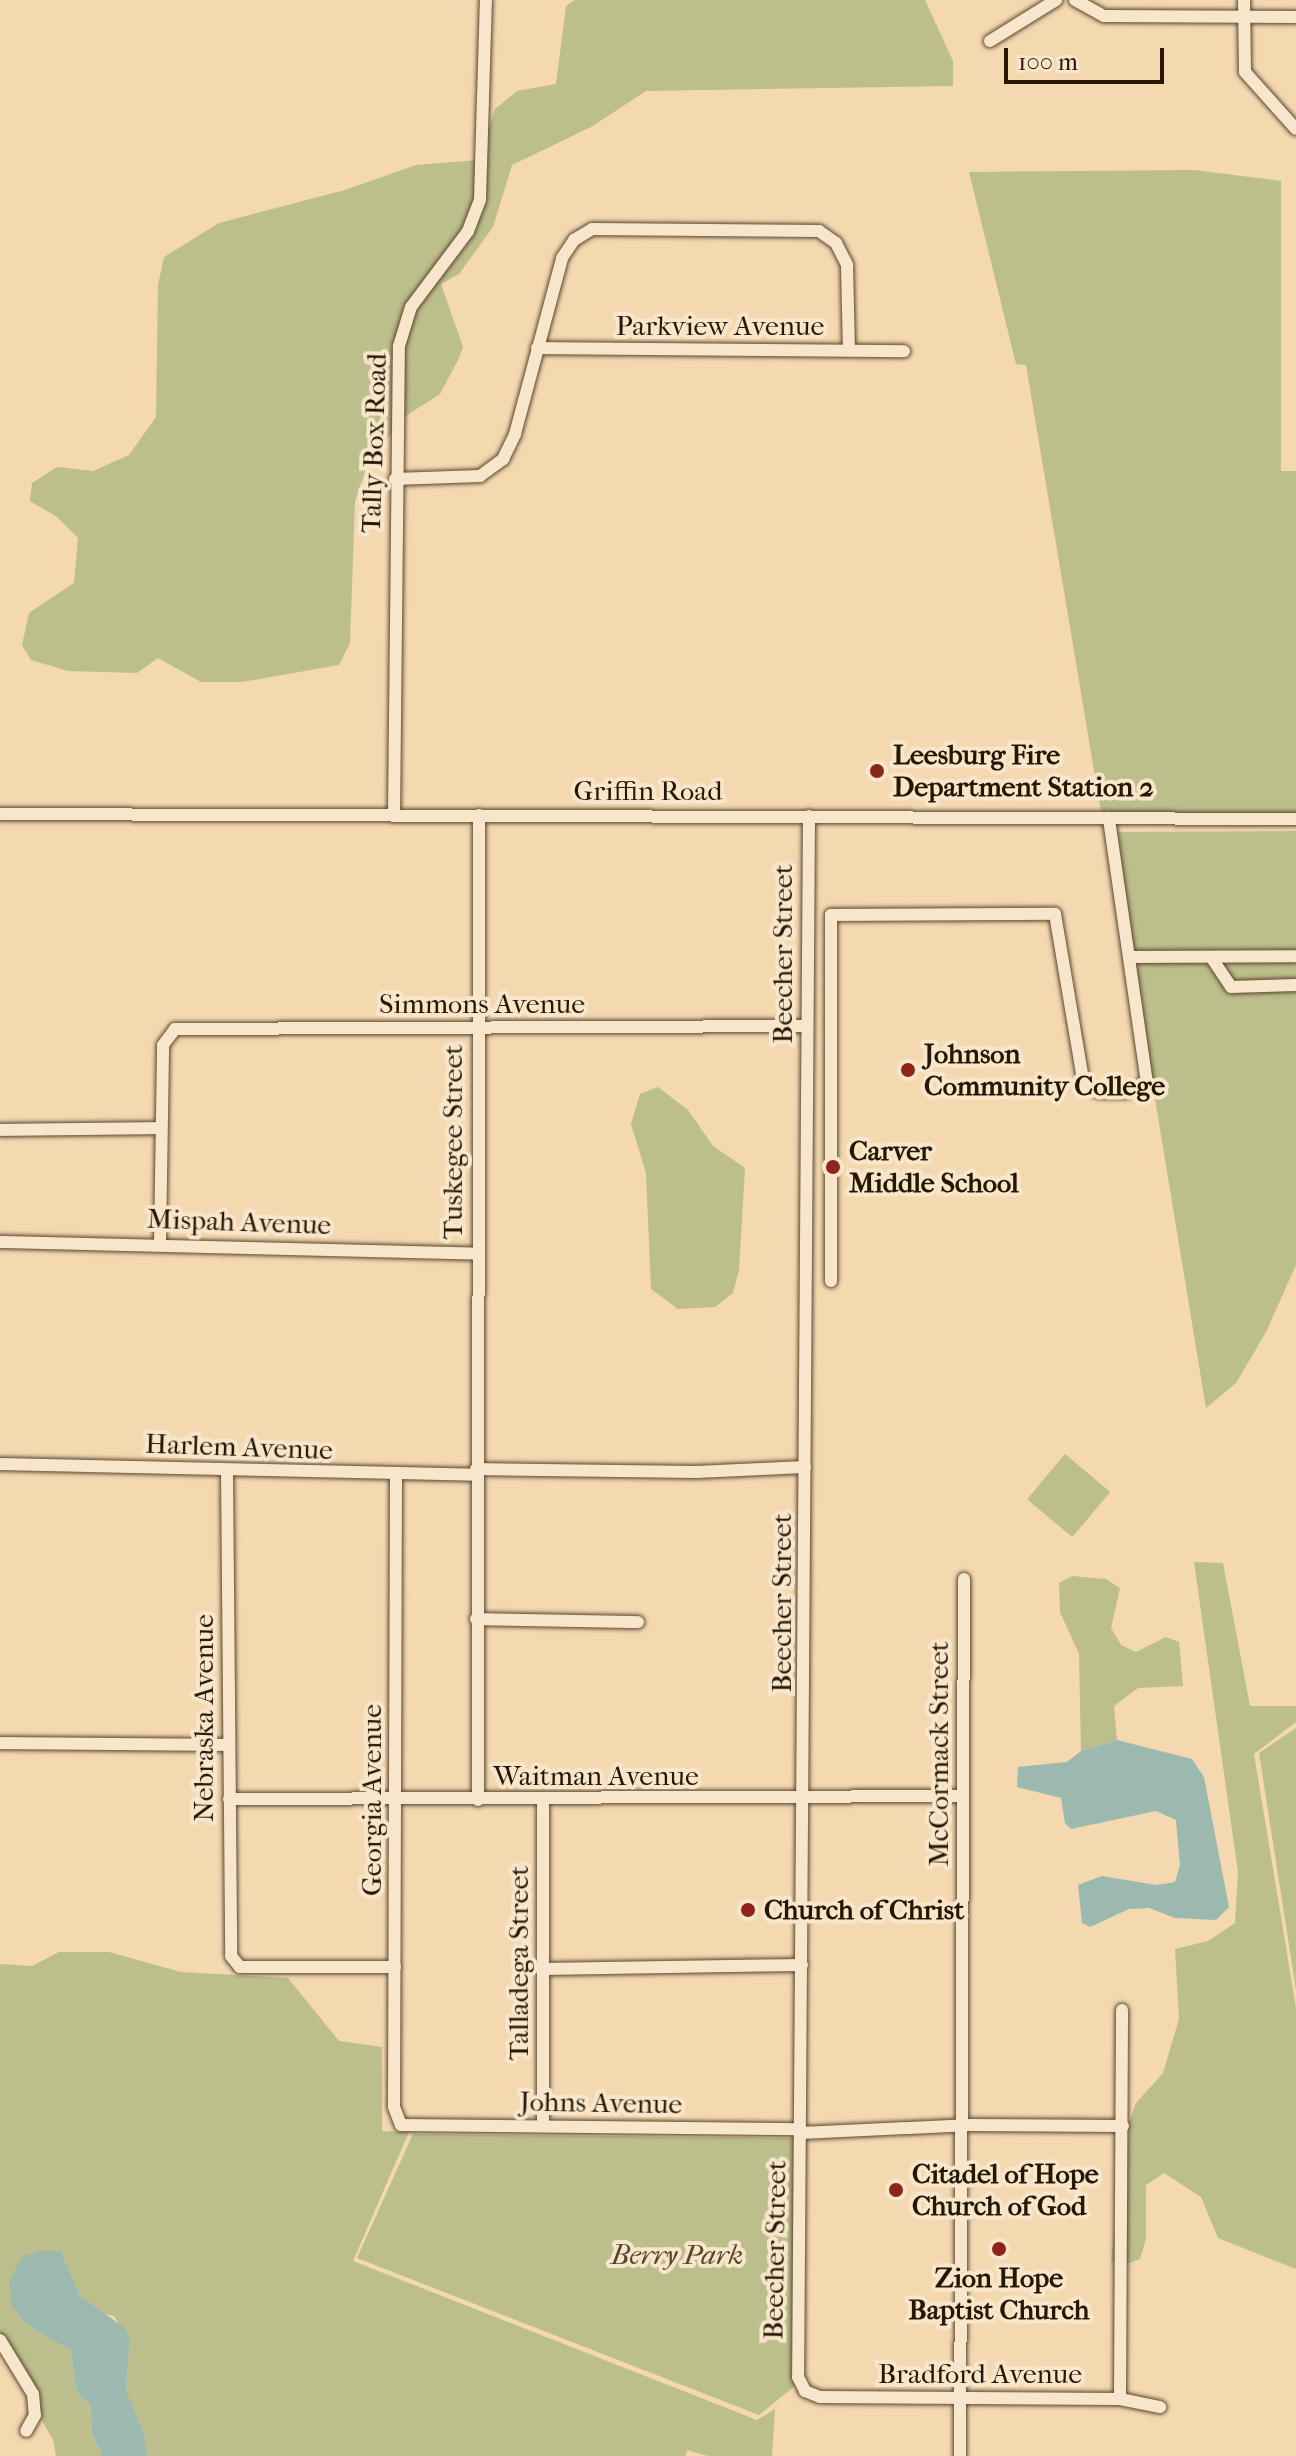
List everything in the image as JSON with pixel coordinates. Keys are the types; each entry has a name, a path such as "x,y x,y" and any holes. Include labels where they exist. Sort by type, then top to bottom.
{"street":[{"name":"Tally Box Road","path":"394,815 397,368 404,323 428,282 468,231 483,186 486,0"},
{"path":"990,41 1056,0"},
{"path":"1075,0 1104,16 1296,17"},
{"path":"1244,0 1245,72 1296,129"},
{"path":"395,479 464,479 494,469 515,434 562,258 582,234 619,227 777,227 819,231 842,252 850,278 849,350"},
{"name":"Parkview Avenue","path":"537,348 904,351"},
{"name":"Griffin Road","path":"0,814 1296,819"},
{"name":"Tuskegee Street","path":"478,1800 476,1254 479,815"},
{"name":"Beecher Street","path":"803,2388 797,2367 805,1799 809,816"},
{"path":"831,1281 831,915 1055,914 1084,1085 1100,1092 1126,1092 1147,1083 1109,818"},
{"path":"1129,957 1296,956"},
{"path":"1211,957 1231,987 1296,985"},
{"name":"Simmons Avenue","path":"161,1128 164,1042 181,1028 807,1026"},
{"path":"0,1130 161,1128 160,1243"},
{"name":"Mispah Avenue","path":"0,1242 160,1243 476,1254"},
{"name":"Harlem Avenue","path":"0,1464 396,1474 696,1472 805,1467"},
{"name":"Nebraska Avenue","path":"227,1470 229,1952 236,1964 395,1967"},
{"name":"Georgia Avenue","path":"396,1474 394,2107 401,2125"},
{"name":"McCormack Street","path":"960,2456 964,1579"},
{"path":"476,1619 638,1622"},
{"path":"0,1743 228,1745"},
{"name":"Waitman Avenue","path":"229,1799 962,1796"},
{"name":"Talladega Street","path":"543,1800 543,2126"},
{"path":"542,1969 802,1965"},
{"path":"1120,2399 1122,2010"},
{"name":"Johns Avenue","path":"401,2125 801,2131 1123,2126"},
{"path":"0,2340 33,2394 35,2415 26,2431"},
{"name":"Bradford Avenue","path":"803,2388 820,2397 1120,2399 1160,2407"}],"green space":[{"path":"575,0 925,0 953,61 953,86 646,91 591,127 512,165 493,227 459,274 441,284 463,347 458,360 440,394 404,417 368,463 355,501 350,643 339,665 242,682 201,682 158,658 137,673 68,671 31,660 22,645 29,613 74,583 78,538 57,517 30,501 32,483 57,467 93,471 129,455 156,417 158,285 164,257 219,223 345,190 416,165 479,160 495,109 517,91 556,84 566,6"},
{"path":"1194,170 1281,181 1281,471 1296,471 1296,813 1101,812 1026,365 1016,364 969,172"},
{"path":"1296,831 1296,1265 1266,1332 1236,1383 1206,1408 1111,832"},
{"path":"658,1087 688,1110 713,1146 745,1168 739,1270 733,1293 715,1307 678,1309 651,1289 646,1173 631,1124 640,1094"},
{"path":"1065,1454 1110,1492 1072,1537 1027,1499"},
{"path":"1194,1562 1223,1563 1250,1706 1296,1706 1296,1722 1254,1754 1296,2008 1296,2269 1218,2238 1201,2197 1164,2173 1146,2185 1146,2239 1140,2259 1122,2266 1111,2261 1127,2128 1136,2103 1163,2073 1179,2019 1175,1949 1208,1941 1235,1923 1238,1872"},
{"path":"1072,1576 1106,1579 1120,1588 1111,1628 1121,1645 1136,1652 1166,1637 1179,1642 1183,1686 1138,1688 1114,1706 1117,1740 1081,1751 1079,1654 1060,1612 1059,1583"},
{"path":"1296,1728 1296,1990 1259,1753"},
{"path":"59,1952 109,1952 181,1972 288,1978 339,2041 382,2047 382,2131 409,2132 353,2261 757,2420 775,2409 772,2456 708,2456 687,2450 686,2456 147,2456 144,2434 126,2389 130,2341 114,2316 96,2312 80,2296 61,2251 26,2324 71,2351 78,2394 90,2405 92,2435 102,2456 56,2456 53,2440 0,2347 0,1964 32,1966"},
{"name":"Berry Park","path":"413,2134 796,2138 796,2385 759,2415 357,2258"}],"water":[{"path":"1117,1740 1192,1759 1204,1777 1229,1907 1216,1920 1175,1918 1149,1908 1129,1909 1090,1927 1082,1923 1078,1885 1102,1876 1156,1885 1175,1882 1180,1865 1176,1820 1156,1811 1071,1829 1065,1823 1061,1798 1017,1787 1018,1767 1067,1762 1081,1751"},
{"path":"61,2251 80,2296 125,2328 130,2341 126,2389 144,2434 147,2456 102,2456 92,2434 90,2405 78,2394 71,2351 26,2324 12,2306 9,2283 16,2267 25,2255"}],"place":[{"name":"Leesburg Fire Department Station 2","path":"877,771"},
{"name":"Johnson Community College","path":"908,1070"},
{"name":"Carver Middle School","path":"833,1167"},
{"name":"Church of Christ","path":"748,1910"},
{"name":"Citadel of Hope Church of God","path":"896,2190"},
{"name":"Zion Hope Baptist Church","path":"999,2249"}]}
